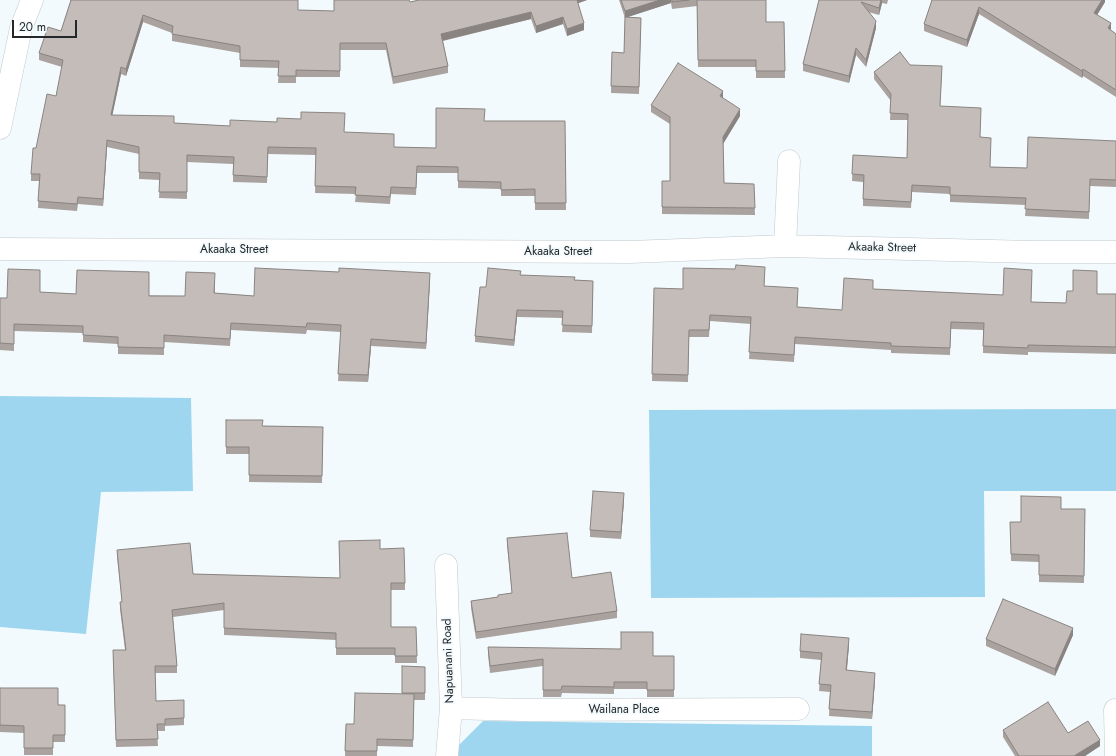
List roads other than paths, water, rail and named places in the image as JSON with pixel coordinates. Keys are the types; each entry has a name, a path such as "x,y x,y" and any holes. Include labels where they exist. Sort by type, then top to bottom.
{"street":[{"path":"0,128 22,28 32,0"},
{"path":"784,246 790,161"},
{"name":"Akaaka Street","path":"0,249 630,252 784,246 1033,252 1116,252"},
{"name":"Napuanani Road","path":"446,565 451,708 447,756"},
{"name":"Wailana Place","path":"451,708 522,710 798,709"},
{"path":"1115,710 1116,756"}]}
